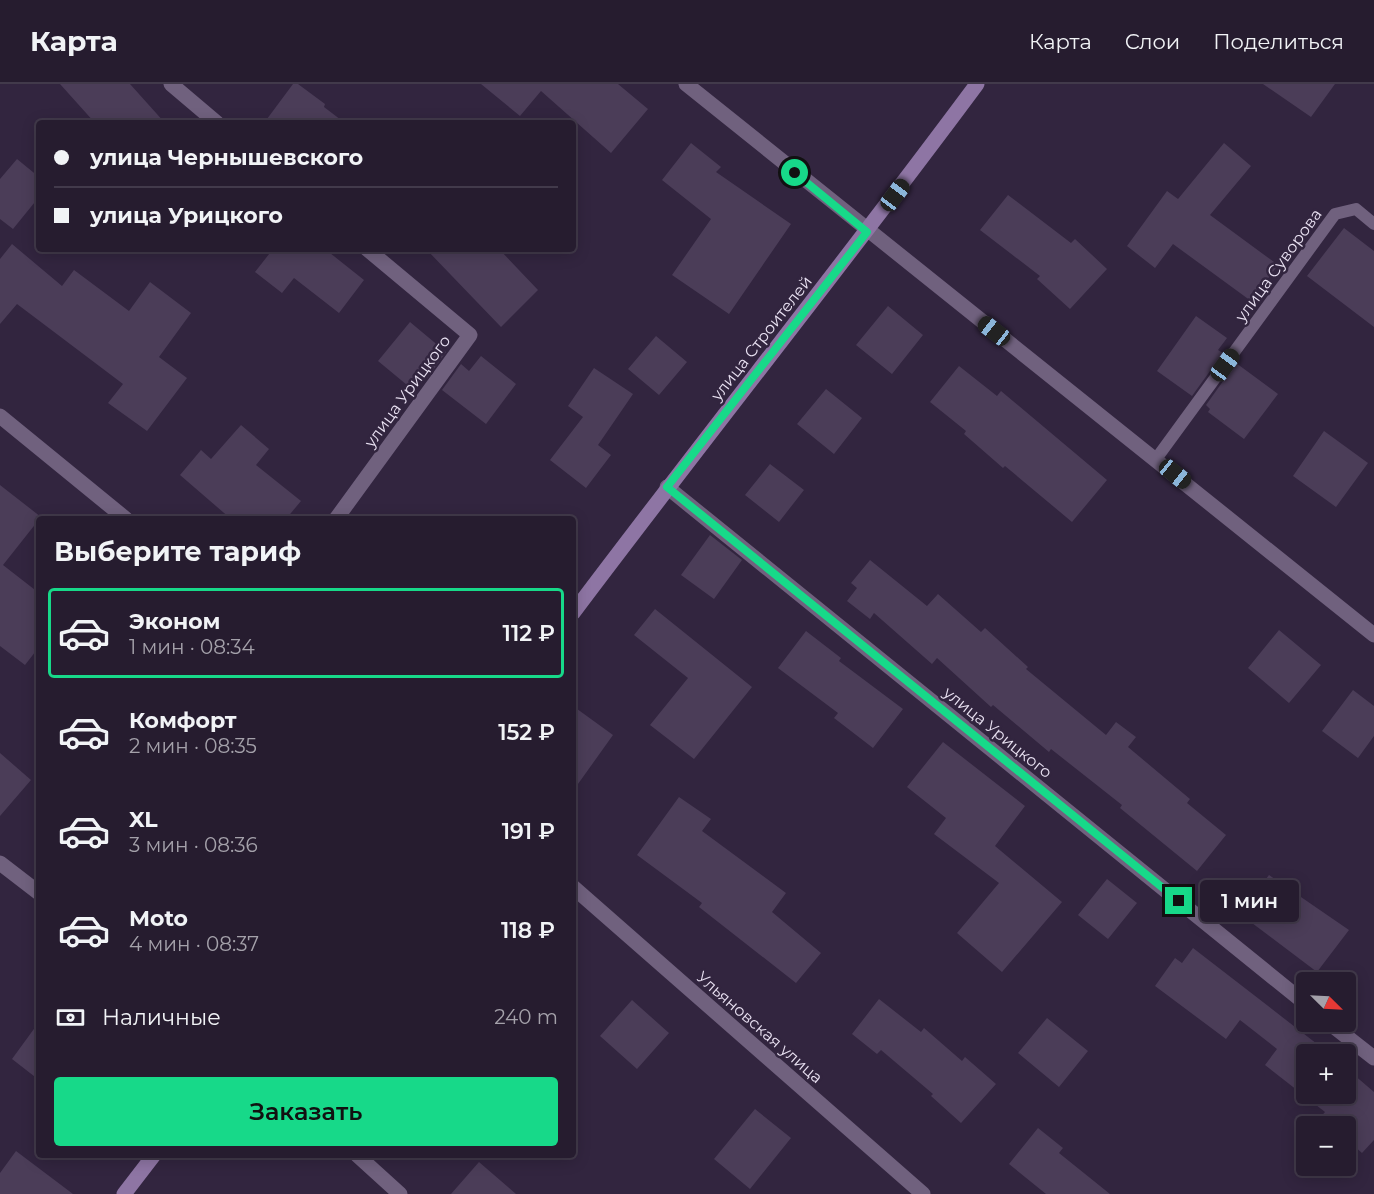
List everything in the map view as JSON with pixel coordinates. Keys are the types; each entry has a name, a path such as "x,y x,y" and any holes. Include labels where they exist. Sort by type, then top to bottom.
{"street":[{"path":"171,84 213,120"},
{"path":"686,84 867,232 1156,459 1374,635"},
{"name":"улица Строителей","path":"576,609 667,487 867,232 977,84"},
{"name":"улица Урицкого","path":"338,516 470,335 371,252"},
{"path":"0,417 122,516"},
{"name":"улица Урицкого","path":"667,487 1296,996"},
{"path":"0,863 36,891"},
{"name":"Ульяновская улица","path":"576,890 923,1194"},
{"path":"1341,1032 1374,1058"},
{"path":"124,1194 152,1158"},
{"path":"360,1158 400,1194"}],"lane":[{"name":"улица Суворова","path":"1156,459 1335,214 1356,208 1374,224"}],"building":[{"path":"60,84 130,84 162,120 92,120"},
{"path":"293,84 298,84 325,104 324,107 341,120 266,120"},
{"path":"481,84 618,84 648,109 611,153 541,91 520,116"},
{"path":"1263,84 1335,84 1311,117"},
{"path":"691,143 721,167 716,172 791,224 729,314 672,275 711,219 662,180"},
{"path":"1224,143 1251,166 1210,215 1278,265 1251,301 1173,244 1155,268 1127,246 1167,191 1178,199"},
{"path":"17,159 36,175 36,201 13,229 0,219 0,179"},
{"path":"1008,195 1071,243 1075,239 1107,269 1070,309 1037,279 1040,276 980,230"},
{"path":"1344,228 1374,251 1374,327 1307,276"},
{"path":"12,244 62,286 74,270 129,311 150,282 191,313 159,357 187,378 147,431 108,403 123,384 17,304 0,324 0,259"},
{"path":"271,252 329,252 364,280 339,313 294,278 282,293 255,272"},
{"path":"429,252 502,252 538,290 501,327"},
{"path":"888,306 923,335 892,374 856,345"},
{"path":"1196,316 1227,338 1218,350 1223,353 1192,396 1157,371"},
{"path":"410,322 446,352 427,378 418,371 407,385 378,361"},
{"path":"656,336 687,362 659,395 628,369"},
{"path":"481,356 516,384 486,424 442,390 461,364 469,371"},
{"path":"1236,363 1278,394 1244,439 1208,412 1210,409 1206,405"},
{"path":"959,366 997,396 1001,391 1107,480 1072,522 1005,466 1003,468 964,434 966,431 930,402"},
{"path":"594,368 633,394 598,445 611,455 586,488 550,460 583,417 568,406"},
{"path":"826,389 862,418 834,454 797,424"},
{"path":"241,425 269,449 256,465 301,501 288,516 228,516 180,475 201,450 211,459"},
{"path":"1324,431 1368,463 1336,507 1293,476"},
{"path":"770,464 804,490 779,522 745,495"},
{"path":"0,485 40,516 36,516 36,523 3,565 36,591 36,651 25,665 0,646"},
{"path":"710,535 742,560 714,599 681,575"},
{"path":"870,560 927,606 938,594 981,632 985,628 1028,667 1026,669 1106,735 1116,722 1136,737 1128,747 1190,799 1187,803 1226,835 1197,871 1120,808 1122,805 1051,749 1049,752 993,705 991,707 937,658 932,664 874,613 870,619 847,601 857,588 851,583"},
{"path":"655,609 752,687 694,759 650,725 688,678 634,635"},
{"path":"1279,630 1321,665 1289,703 1248,668"},
{"path":"806,631 841,658 839,661 903,709 873,748 834,718 838,713 778,668"},
{"path":"1353,690 1374,706 1374,736 1358,758 1322,731"},
{"path":"576,708 613,735 576,787"},
{"path":"943,742 1025,806 995,846 1062,902 1002,972 957,933 999,883 934,834 946,818 907,787"},
{"path":"0,753 31,780 0,816"},
{"path":"679,797 711,819 702,831 786,893 772,912 821,953 796,983 699,907 702,903 637,855"},
{"path":"1269,875 1349,930 1317,972 1240,914"},
{"path":"1107,879 1137,903 1108,939 1078,915"},
{"path":"1193,948 1296,1028 1296,1032 1302,1032 1317,1044 1296,1044 1296,1089 1265,1065 1277,1049 1240,1020 1226,1039 1155,986 1175,958 1182,963"},
{"path":"879,999 921,1032 924,1028 962,1061 965,1057 996,1084 961,1123 931,1096 933,1094 881,1050 877,1054 852,1034"},
{"path":"632,1000 669,1033 637,1069 600,1036"},
{"path":"1047,1018 1088,1051 1059,1087 1018,1053"},
{"path":"36,1026 36,1078 12,1059"},
{"path":"1356,1077 1374,1092 1374,1140 1362,1153 1356,1148 1356,1116 1322,1116 1325,1112 1315,1104 1356,1104"},
{"path":"755,1109 791,1138 750,1189 714,1159"},
{"path":"1038,1128 1063,1148 1059,1153 1110,1194 1046,1194 1009,1164"},
{"path":"16,1151 73,1194 0,1194 0,1173"},
{"path":"479,1162 516,1194 451,1194"}],"route":[{"path":"795,173 867,232 667,487 1179,901"}]}
